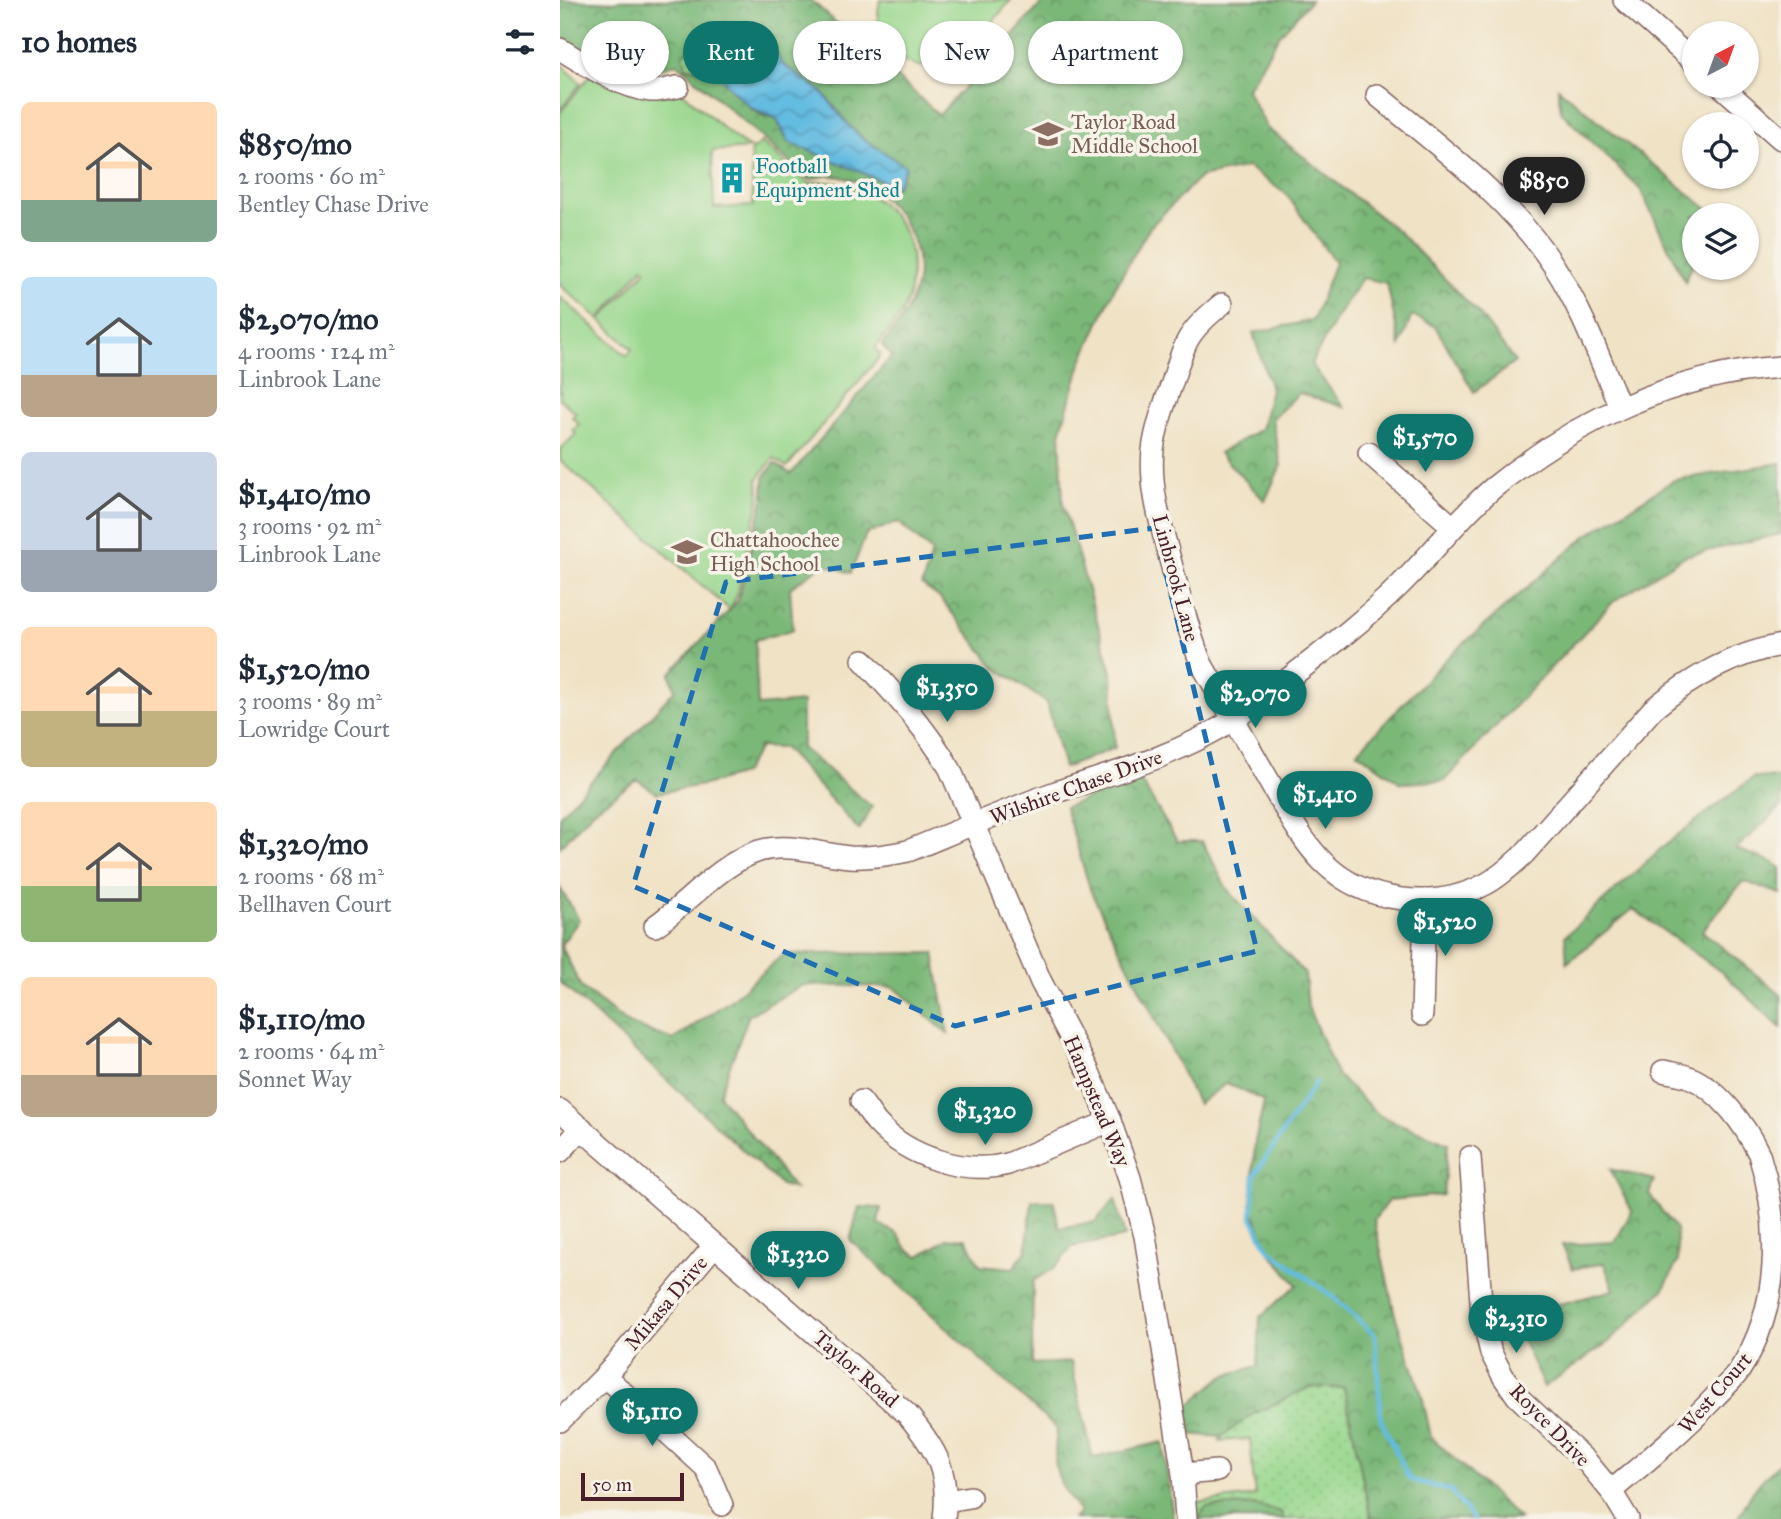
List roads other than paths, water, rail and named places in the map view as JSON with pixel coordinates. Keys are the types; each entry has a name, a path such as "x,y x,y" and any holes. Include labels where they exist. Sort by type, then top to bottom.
{"street":[{"path":"1624,0 1682,51"},
{"path":"560,48 588,67 625,83 652,91 678,86"},
{"path":"1377,95 1485,186 1533,236 1574,300 1620,407"},
{"path":"1735,98 1781,139"},
{"name":"Linbrook Lane","path":"1222,304 1202,320 1186,340 1158,425 1153,450 1157,509 1191,639 1201,663 1301,835 1324,863 1345,879 1371,892 1398,899 1425,900 1468,892 1506,871 1524,854 1653,709 1674,692 1696,677 1741,655 1781,645"},
{"name":"Wilshire Chase Drive","path":"655,926 730,866 759,851 792,847 850,857 886,856 908,851 1053,794 1162,757 1198,740 1234,720 1369,615 1491,490 1576,429 1620,407 1686,383 1720,374 1781,367"},
{"path":"1369,453 1452,527"},
{"name":"Hampstead Way","path":"863,660 916,718 934,741 950,769 1041,982 1088,1070 1111,1121 1145,1236 1183,1474 1186,1519"},
{"path":"1422,1015 1425,900"},
{"name":"West Court","path":"1611,1491 1678,1435 1738,1373 1765,1326 1780,1270 1781,1237 1777,1205 1768,1174 1752,1141 1732,1111 1707,1088 1688,1076 1663,1071"},
{"path":"861,1101 878,1124 903,1144 929,1156 975,1168 1008,1164 1111,1121"},
{"name":"Taylor Road","path":"560,1110 907,1414 938,1456 945,1510"},
{"path":"560,1152 582,1128"},
{"name":"Royce Drive","path":"1470,1157 1482,1314 1492,1353 1503,1376 1517,1395 1587,1462 1611,1491 1628,1519"},
{"name":"Mikasa Drive","path":"560,1421 605,1376 714,1245"},
{"path":"605,1376 706,1468 722,1505"},
{"path":"1183,1474 1217,1471"},
{"path":"945,1510 970,1497"}],"water":[{"path":"779,58 793,72 793,84 811,84 822,92 861,137 906,167 896,187 789,142 776,118 758,111 727,84 779,84"}],"waterway":[{"path":"1316,1082 1254,1176 1252,1217 1268,1249 1333,1297 1375,1335 1381,1420 1409,1479 1451,1491 1473,1519"}],"place":[{"name":"Taylor Road Middle School","path":"1048,134"},
{"name":"Football Equipment Shed","path":"732,178"},
{"name":"Chattahoochee High School","path":"687,552"}]}
